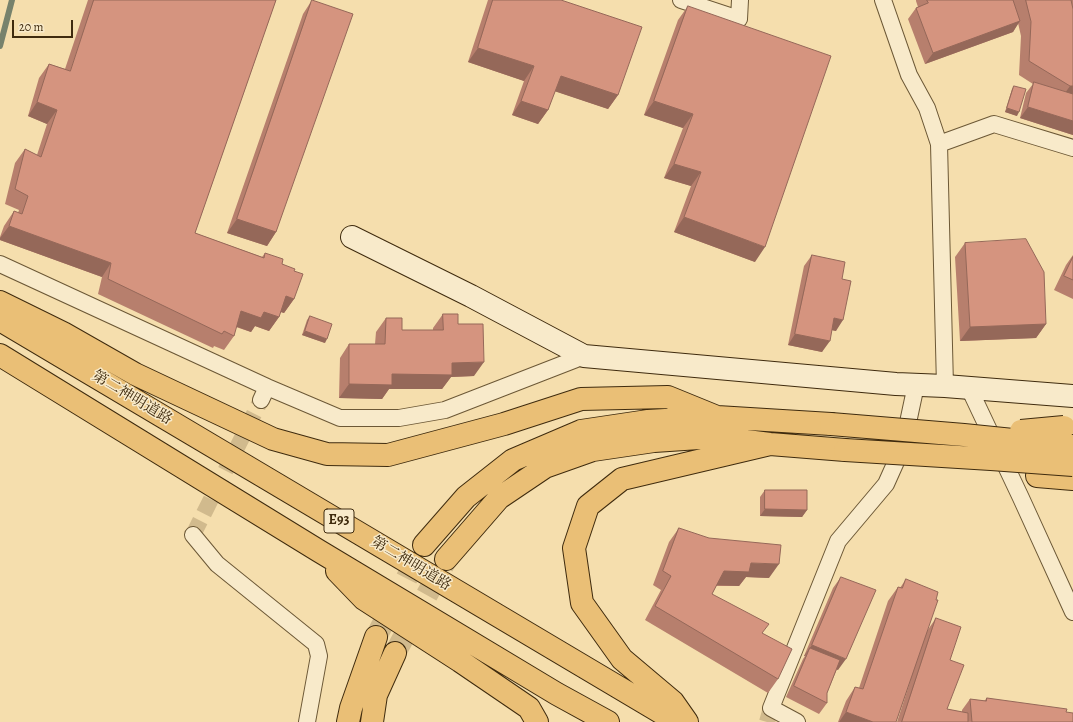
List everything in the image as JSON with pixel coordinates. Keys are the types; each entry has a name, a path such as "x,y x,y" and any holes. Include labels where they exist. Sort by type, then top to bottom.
{"highway":[{"path":"0,302 63,333 135,374 273,439 327,454 388,455 504,424 581,399 668,397 717,417"},
{"name":"第二神明道路","path":"0,320 677,722"},
{"name":"E93","path":"0,355 319,551 557,694 608,722"},
{"path":"424,545 466,497 513,460 581,431 648,421 717,417 831,424 964,435 1070,434"},
{"path":"446,559 499,498 545,468 593,450 654,440 714,438 845,450 1073,465"},
{"path":"687,722 673,702 622,659 582,603 574,548 588,506 622,479 770,444"},
{"path":"991,459 1037,476 1073,479"},
{"path":"319,551 364,599 529,708 537,722"},
{"path":"348,722 376,637"},
{"path":"372,722 376,695 395,653"}],"street":[{"path":"682,0 739,19 740,0"},
{"path":"883,0 909,75 927,108 938,144 946,386"},
{"path":"938,144 994,124 1073,148"},
{"path":"352,237 472,296 584,356 916,385 1073,396"},
{"path":"0,264 264,393 340,418 399,418 445,410 584,356"},
{"path":"797,722 771,708 838,541 886,484 904,446 916,385"},
{"path":"969,388 1022,498 1073,612"},
{"path":"193,534 217,564 316,644 320,656 307,722"}],"building":[{"path":"94,0 276,0 195,233 264,258 265,253 283,259 282,264 303,274 294,299 286,296 279,317 264,312 261,318 241,311 234,336 224,331 222,334 108,279 111,263 9,226 14,211 22,214 28,196 15,189 25,149 41,157 57,110 37,102 49,64 70,71"},
{"path":"312,0 353,14 276,232 237,219"},
{"path":"493,0 561,0 642,27 618,95 561,76 548,110 521,101 534,66 478,48"},
{"path":"927,0 1013,0 1020,21 933,53 916,8 928,3"},
{"path":"1026,0 1071,0 1073,9 1073,86 1070,86 1029,61 1031,22"},
{"path":"688,6 831,56 765,247 684,217 701,172 674,164 693,114 654,101"},
{"path":"1034,82 1073,94 1073,121 1028,107"},
{"path":"1014,86 1026,89 1019,112 1007,108"},
{"path":"1026,239 1044,272 1046,324 970,327 965,243"},
{"path":"812,255 845,262 842,279 851,281 843,320 834,318 830,341 795,334"},
{"path":"1073,257 1073,280 1064,276"},
{"path":"443,314 458,314 458,324 483,324 484,362 452,363 452,375 392,374 392,385 349,384 349,344 385,344 386,318 402,318 402,330 443,330"},
{"path":"310,316 332,324 327,339 305,331"},
{"path":"765,490 807,490 807,510 765,509"},
{"path":"679,528 709,538 781,545 779,564 751,563 749,572 724,571 712,594 769,624 762,633 792,649 778,679 655,606 671,576 663,571"},
{"path":"841,577 876,590 846,659 812,645"},
{"path":"906,579 938,592 936,600 938,600 896,722 873,722 846,712 855,687 863,689 898,587 902,588"},
{"path":"936,618 961,627 950,660 964,665 947,709 968,713 968,722 902,722"},
{"path":"810,648 840,660 827,693 827,703 794,686"},
{"path":"987,698 1067,709 1066,712 1073,713 1073,722 972,722 970,699 986,701"}],"waterway":[{"path":"0,46 12,0"}],"tunnel":[{"path":"193,535 261,400"},
{"path":"376,637 424,545"},
{"path":"395,653 445,562"},
{"path":"767,722 771,708"}]}
